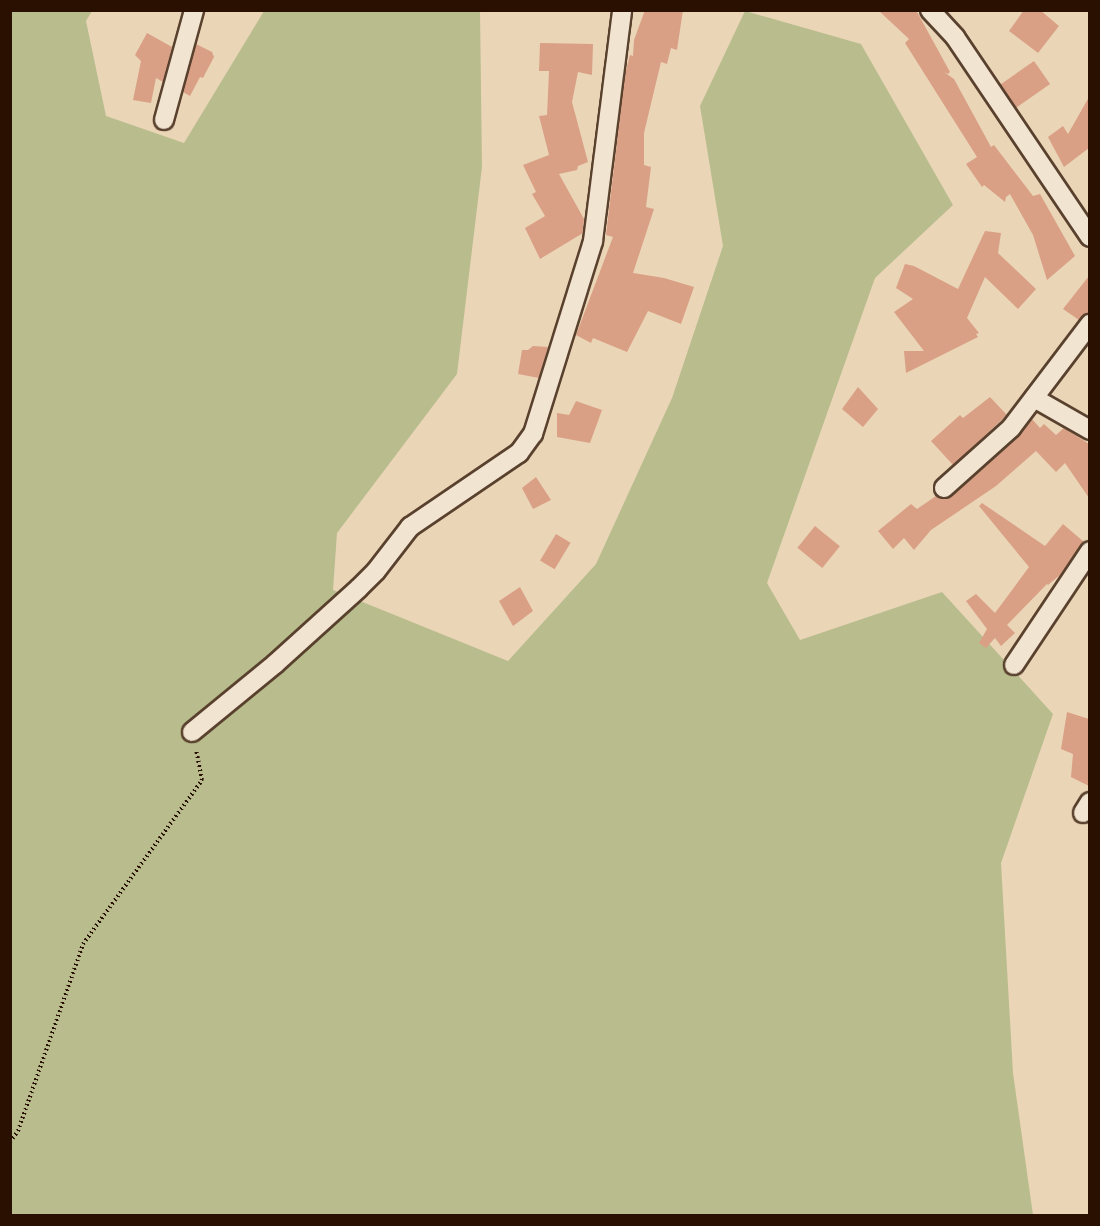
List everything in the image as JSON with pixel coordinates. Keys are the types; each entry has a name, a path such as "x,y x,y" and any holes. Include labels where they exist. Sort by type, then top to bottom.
{"street":[{"path":"164,120 194,10"},
{"path":"192,732 275,664 359,588 376,571 410,526 519,453 533,434 593,241 622,10"},
{"path":"930,10 955,38 1089,237"},
{"path":"944,488 1011,428 1089,324"},
{"path":"1034,398 1089,430"},
{"path":"1014,665 1089,551"}],"path":[{"path":"10,1142 18,1131 83,944 202,780 192,732"}],"green space":[{"path":"10,11 92,11 86,21 106,116 184,143 264,11 480,11 482,167 457,374 337,533 333,590 508,661 596,564 672,398 723,246 700,106 745,11 861,44 953,205 875,278 767,583 800,640 942,592 1053,714 1001,863 1013,1073 1033,1215 11,1215"}],"building":[{"path":"645,10 683,10 677,50 671,48 667,64 661,62 644,133 644,165 651,167 646,207 654,209 633,273 664,278 694,287 681,324 648,311 627,352 593,338 591,343 576,335 613,237 606,235 625,74 630,55 633,56 634,40"},
{"path":"878,10 916,10 950,72 948,74 944,72 954,79 991,147 994,145 1033,196 1040,194 1075,256 1047,280 1033,235 1010,194 1006,197 1005,202 984,185 982,187 966,164 977,157 905,43 909,39"},
{"path":"1024,10 1040,10 1059,26 1038,53 1009,31"},
{"path":"147,33 172,47 163,82 156,78 151,103 133,100 141,61 135,55"},
{"path":"540,43 593,44 592,75 578,72 572,102 588,162 578,166 577,170 559,174 584,219 583,233 540,259 525,228 545,216 532,194 536,192 523,165 549,155 539,116 547,115 549,71 539,71"},
{"path":"196,44 212,52 214,57 190,96 183,92"},
{"path":"1034,61 1050,84 1016,107 1000,85"},
{"path":"1089,97 1089,148 1064,167 1048,137 1063,126 1068,134"},
{"path":"985,231 1001,233 998,253 1036,289 1018,309 985,277 967,318 979,333 976,334 978,337 906,373 904,351 924,351 894,312 913,299 896,288 905,264 914,266 958,289"},
{"path":"1089,276 1089,313 1079,320 1063,309"},
{"path":"533,346 548,347 539,378 518,374 522,350 528,350"},
{"path":"858,387 878,409 863,427 842,409"},
{"path":"990,397 1007,415 953,465 931,441 960,415 963,418"},
{"path":"576,401 602,410 590,443 557,437 557,413 569,415"},
{"path":"1032,419 1040,428 1044,424 1056,435 1064,428 1089,444 1089,498 1065,463 1056,472 1036,451 996,486 931,530 914,550 904,538 893,549 878,531 911,504 917,509 936,496 946,499 952,496 1019,436"},
{"path":"536,477 551,500 533,509 522,488"},
{"path":"982,503 1045,546 1063,524 1084,542 1060,575 1047,584 1007,625 1015,633 1001,646 995,638 986,648 979,643 987,629 966,601 976,594 995,613 1029,567 979,506"},
{"path":"815,526 840,546 822,568 797,548"},
{"path":"556,534 571,543 555,569 540,561"},
{"path":"520,587 533,611 513,626 499,601"},
{"path":"1067,712 1089,719 1089,786 1071,777 1073,754 1061,749"}]}
